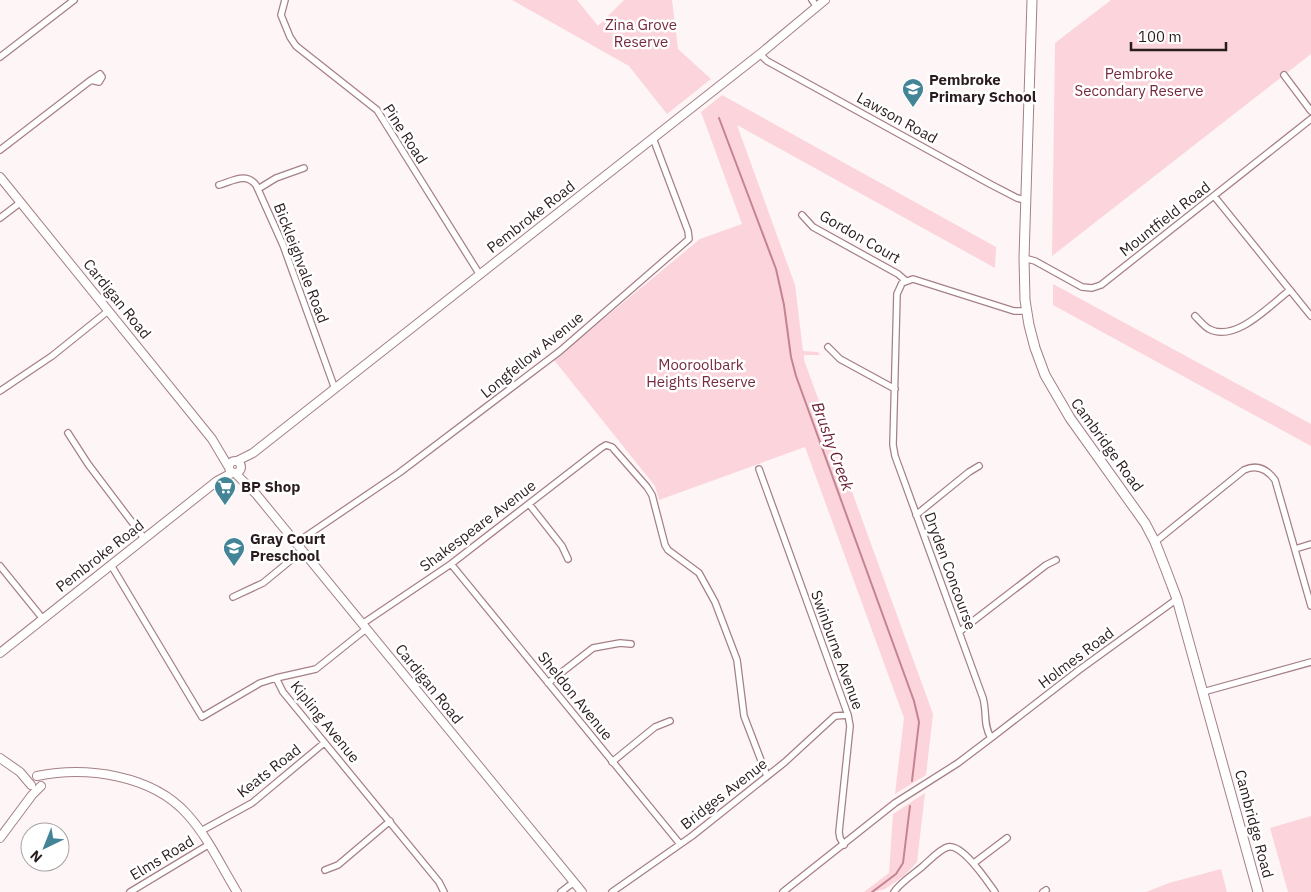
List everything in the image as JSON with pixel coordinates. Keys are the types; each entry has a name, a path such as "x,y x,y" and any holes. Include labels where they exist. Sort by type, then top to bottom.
{"main road":[{"name":"Cambridge Road","path":"1032,0 1024,258 1027,311 1032,339 1038,359 1059,401 1133,504 1155,542 1177,599 1258,892"}],"street":[{"path":"0,57 74,0"},
{"name":"Pine Road","path":"285,0 281,15 296,46 377,110 480,275"},
{"name":"Pembroke Road","path":"0,653 760,54 814,3 826,0"},
{"name":"Lawson Road","path":"760,54 767,61 990,184 1017,198 1025,200"},
{"path":"1284,75 1311,111"},
{"path":"0,150 91,80"},
{"name":"Mountfield Road","path":"1024,258 1035,261 1082,287 1092,288 1101,285 1311,119"},
{"name":"Longfellow Avenue","path":"296,543 400,474 560,351 689,239 688,231 654,138"},
{"path":"258,189 276,178 304,168"},
{"name":"Cardigan Road","path":"0,177 302,551 582,892"},
{"name":"Bickleighvale Road","path":"220,185 244,177 252,180 258,189 283,244 335,388"},
{"path":"1214,196 1311,316"},
{"path":"0,218 21,202"},
{"name":"Gordon Court","path":"802,215 813,227 898,274 906,281"},
{"path":"906,281 917,280 1014,311 1027,311"},
{"name":"Dryden Concourse","path":"906,281 900,286 897,294 893,450 983,698 986,710 985,725 991,738"},
{"path":"1194,316 1208,328 1218,332 1231,331 1244,326 1290,290"},
{"path":"0,391 52,356 108,311"},
{"path":"828,347 840,360 895,389"},
{"path":"68,433 88,464 144,538"},
{"name":"Shakespeare Avenue","path":"276,678 316,669 364,626 451,564 606,445 619,453 647,487 652,495 665,545 668,550 699,573 715,602 736,660 744,716 767,776"},
{"path":"916,515 979,466"},
{"path":"1155,542 1244,470 1251,467 1260,468 1269,472 1275,480 1311,606"},
{"name":"Swinburne Avenue","path":"759,469 848,715 850,726 839,832 844,844"},
{"path":"529,504 562,546 568,559"},
{"path":"1296,549 1311,544"},
{"path":"233,597 262,583 302,551"},
{"path":"959,632 1046,565 1056,560"},
{"name":"Sheldon Avenue","path":"451,564 680,844"},
{"name":"Kipling Avenue","path":"111,565 202,717 260,683 276,678 282,692 440,882 444,892"},
{"path":"0,566 43,619"},
{"name":"Holmes Road","path":"991,738 1079,670 1177,599"},
{"path":"548,683 593,648 631,644"},
{"path":"1203,692 1311,662"},
{"name":"Bridges Avenue","path":"612,892 680,844 785,762 835,716 848,715"},
{"path":"612,762 655,727 670,722"},
{"path":"783,892 900,800 958,763 991,738"},
{"name":"Keats Road","path":"201,831 252,803 324,743"},
{"path":"0,758 20,772 35,788 41,785"},
{"path":"20,772 42,779 41,785"},
{"path":"0,838 51,773"},
{"path":"32,795 30,780 36,776 51,773 100,774 124,779 150,788 171,799 187,814 201,831 237,892"},
{"path":"325,870 338,864 390,821"},
{"path":"974,863 1007,838"},
{"name":"Elms Road","path":"130,892 208,845"},
{"path":"894,892 929,860 948,847 958,849 974,863 995,892"},
{"path":"561,892 574,882"}],"green space":[{"name":"Zina Grove Reserve","path":"512,0 577,0 598,26 624,0 672,0 678,49 711,79 667,114 629,66"},
{"name":"Pembroke Secondary Reserve","path":"1111,0 1311,0 1311,54 1052,256 1055,43"},
{"name":"Mooroolbark Heights Reserve","path":"722,95 996,247 995,268 737,125 795,285 803,351 818,352 820,355 804,355 804,360 933,714 926,775 895,794 904,718 805,447 659,500 655,486 554,360 700,239 742,224 701,112"},
{"path":"1053,284 1311,424 1311,446 1053,305"},
{"path":"925,793 917,862 904,876 885,889 864,892 889,873 893,814"},
{"path":"1311,816 1311,892 1288,892 1270,828"},
{"path":"1221,869 1227,892 1146,892 1169,883"}],"waterway":[{"name":"Brushy Creek","path":"719,118 776,269 796,376 914,701 919,722 912,781"},
{"name":"Brushy Creek","path":"872,892 896,874 903,863 910,806"}],"place":[{"name":"Pembroke Primary School","path":"913,108"},
{"name":"BP Shop","path":"225,506"},
{"name":"Gray Court Preschool","path":"234,567"}]}
